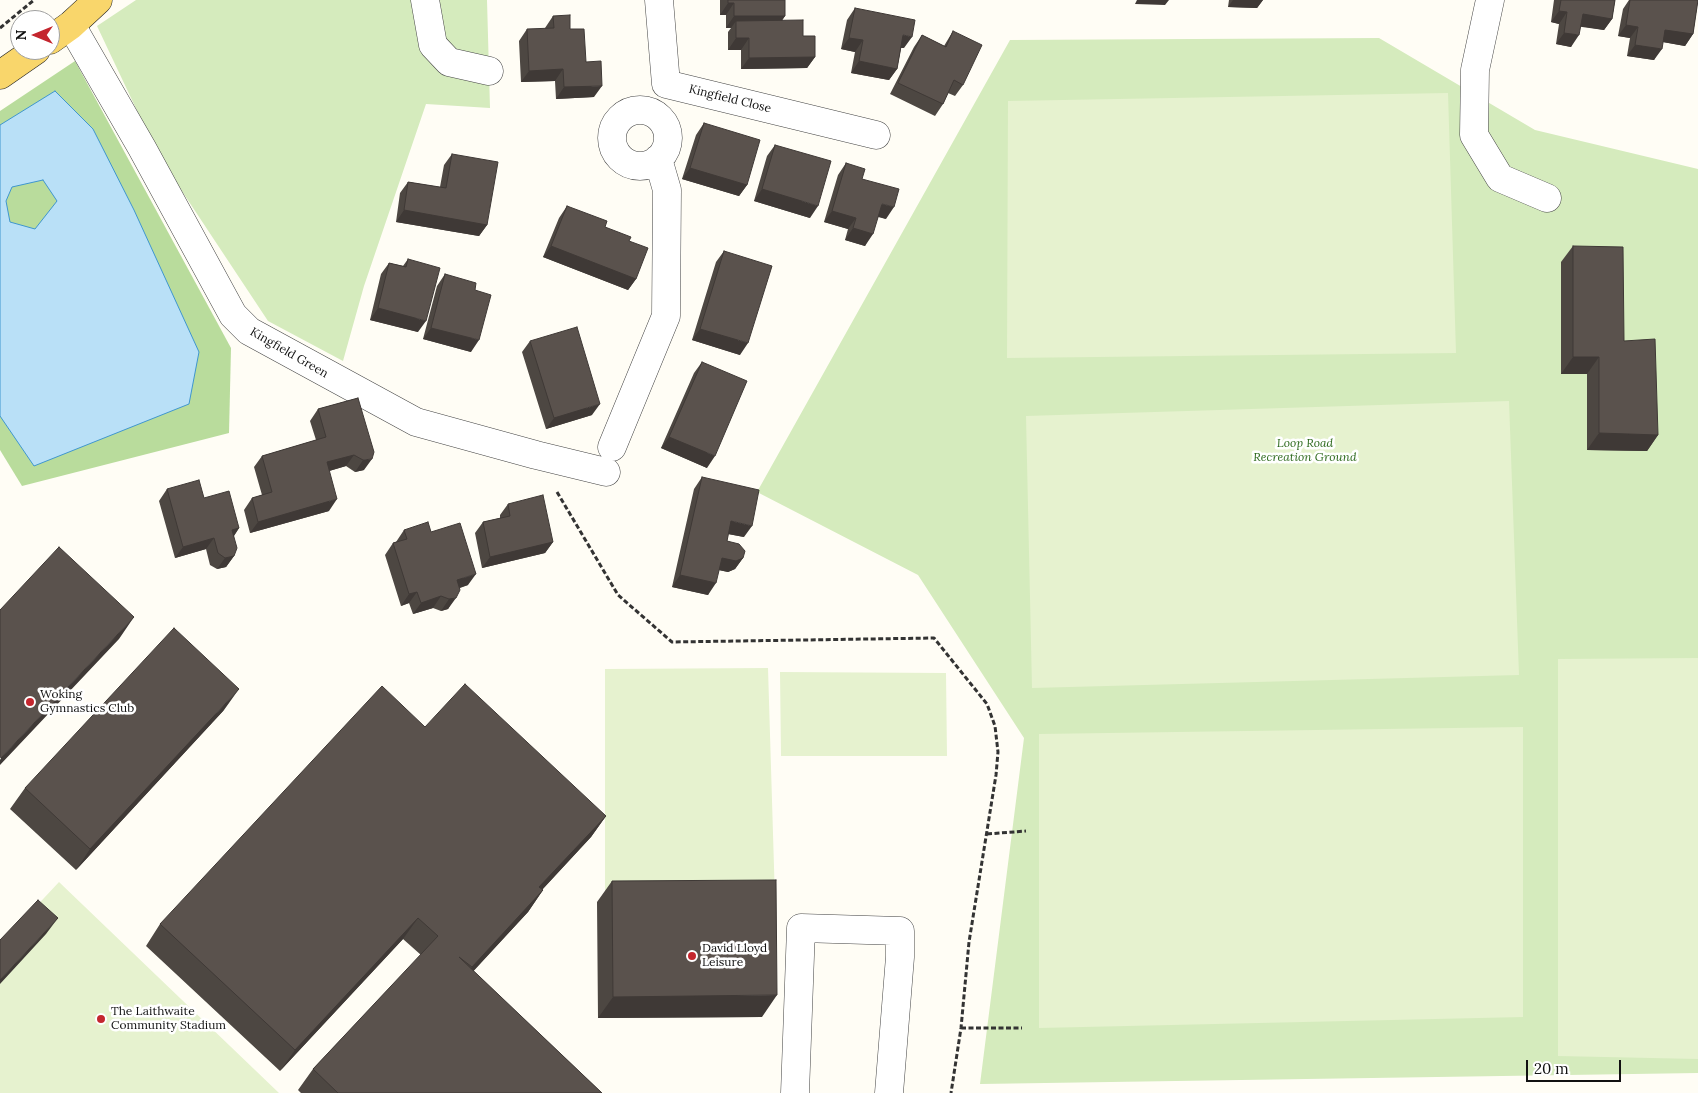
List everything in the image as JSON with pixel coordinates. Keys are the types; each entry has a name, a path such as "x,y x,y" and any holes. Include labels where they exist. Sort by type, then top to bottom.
{"main road":[{"path":"61,33 98,0"},
{"path":"0,75 22,60"}],"street":[{"path":"425,0 433,45 449,62 489,71"},
{"path":"656,115 666,84 659,0"},
{"path":"1490,0 1475,70 1474,135 1500,178 1547,198"},
{"name":"Kingfield Green","path":"61,33 142,148 233,315 249,331 416,422 536,455 609,459 666,316 667,190 658,159"},
{"name":"Kingfield Close","path":"666,84 876,135"},
{"path":"638,110 648,111 662,121 667,129 668,138 667,147 658,159 648,165 639,166 630,164 622,159 612,143 612,133 621,117 629,112 638,110"},
{"path":"795,1093 801,928 900,930 900,957 889,1093"}],"path":[{"path":"0,28 34,0"},
{"path":"536,455 618,595 672,642 934,638 987,704 995,726 998,752 969,942 961,1028 951,1093"},
{"path":"987,834 1026,831"},
{"path":"961,1028 1022,1028"}],"green space":[{"path":"136,0 487,0 490,108 426,104 364,286 343,361 268,321 158,155 97,26"},
{"name":"Loop Road Recreation Ground","path":"1379,38 1535,130 1698,169 1698,1073 980,1084 1024,738 918,575 757,492 1010,40"},
{"path":"75,61 231,348 229,433 22,486 0,450 0,111"},
{"path":"1448,93 1456,353 1007,358 1008,101"},
{"path":"1509,401 1519,675 1032,688 1026,416"},
{"path":"1698,658 1698,1059 1558,1056 1558,659"},
{"path":"768,668 775,900 605,902 605,669"},
{"path":"780,672 946,673 947,756 781,756"},
{"path":"1523,727 1523,1017 1039,1028 1039,734"},
{"name":"The Laithwaite Community Stadium","path":"59,882 279,1093 0,1093 0,945"}],"water":[{"path":"55,91 93,129 134,210 199,352 189,404 34,466 0,416 0,125","holes":["43,180 57,201 35,229 10,222 6,201 12,187"]}],"building":[{"path":"728,0 785,0 785,16 734,16 734,3 728,3"},
{"path":"1561,0 1615,0 1612,19 1583,14 1579,35 1564,33 1567,12 1559,11"},
{"path":"1630,0 1698,0 1693,34 1665,30 1662,49 1635,45 1638,27 1626,25"},
{"path":"855,8 915,20 912,37 903,35 897,69 859,61 863,40 849,38"},
{"path":"570,15 570,29 584,29 586,62 601,61 602,86 564,87 563,69 529,71 527,29 554,28 553,16"},
{"path":"803,20 803,36 815,36 815,57 749,58 749,38 736,38 736,21"},
{"path":"953,31 982,45 963,85 954,80 943,104 898,83 922,35 946,47"},
{"path":"704,123 760,140 747,185 690,168"},
{"path":"775,145 831,161 818,206 762,189"},
{"path":"452,154 498,162 487,225 404,210 408,182 446,188"},
{"path":"846,163 865,169 862,179 899,189 894,207 882,204 873,234 853,228 856,218 832,211"},
{"path":"567,206 607,221 605,227 631,237 629,241 648,248 636,279 551,246"},
{"path":"1573,246 1623,247 1624,341 1655,339 1658,435 1599,433 1599,357 1573,357"},
{"path":"724,251 772,266 748,343 700,329"},
{"path":"408,259 440,268 426,321 378,308 389,263 406,267"},
{"path":"445,274 476,283 475,290 491,295 479,340 431,328"},
{"path":"577,327 600,404 554,418 530,341"},
{"path":"702,362 747,381 715,456 669,437"},
{"path":"358,398 374,452 372,459 363,460 354,455 327,462 337,499 258,522 252,498 272,492 262,456 326,437 318,409"},
{"path":"702,477 759,490 752,526 731,521 727,541 739,544 745,551 743,558 736,561 722,558 716,583 680,575"},
{"path":"199,480 204,498 229,491 239,528 232,530 237,548 234,556 225,558 218,553 214,538 183,547 167,489"},
{"path":"543,495 553,542 490,557 483,522 510,516 508,504"},
{"path":"428,522 431,532 460,523 476,574 457,580 460,590 456,598 449,599 441,596 421,603 417,592 409,594 393,543 407,539 404,530"},
{"name":"Woking Gymnastics Club","path":"59,547 134,617 1,758 0,610"},
{"path":"174,628 239,689 90,849 25,788"},
{"path":"465,684 606,816 539,887 543,890 472,967 459,957 602,1093 338,1093 313,1069 438,936 418,918 295,1050 160,924 382,686 425,727"},
{"path":"776,880 777,995 613,997 612,881"},
{"path":"38,900 58,918 0,980 0,940"}],"place":[{"name":"Woking Gymnastics Club","path":"30,702"},
{"name":"David Lloyd Leisure","path":"692,956"},
{"name":"The Laithwaite Community Stadium","path":"101,1019"}]}
